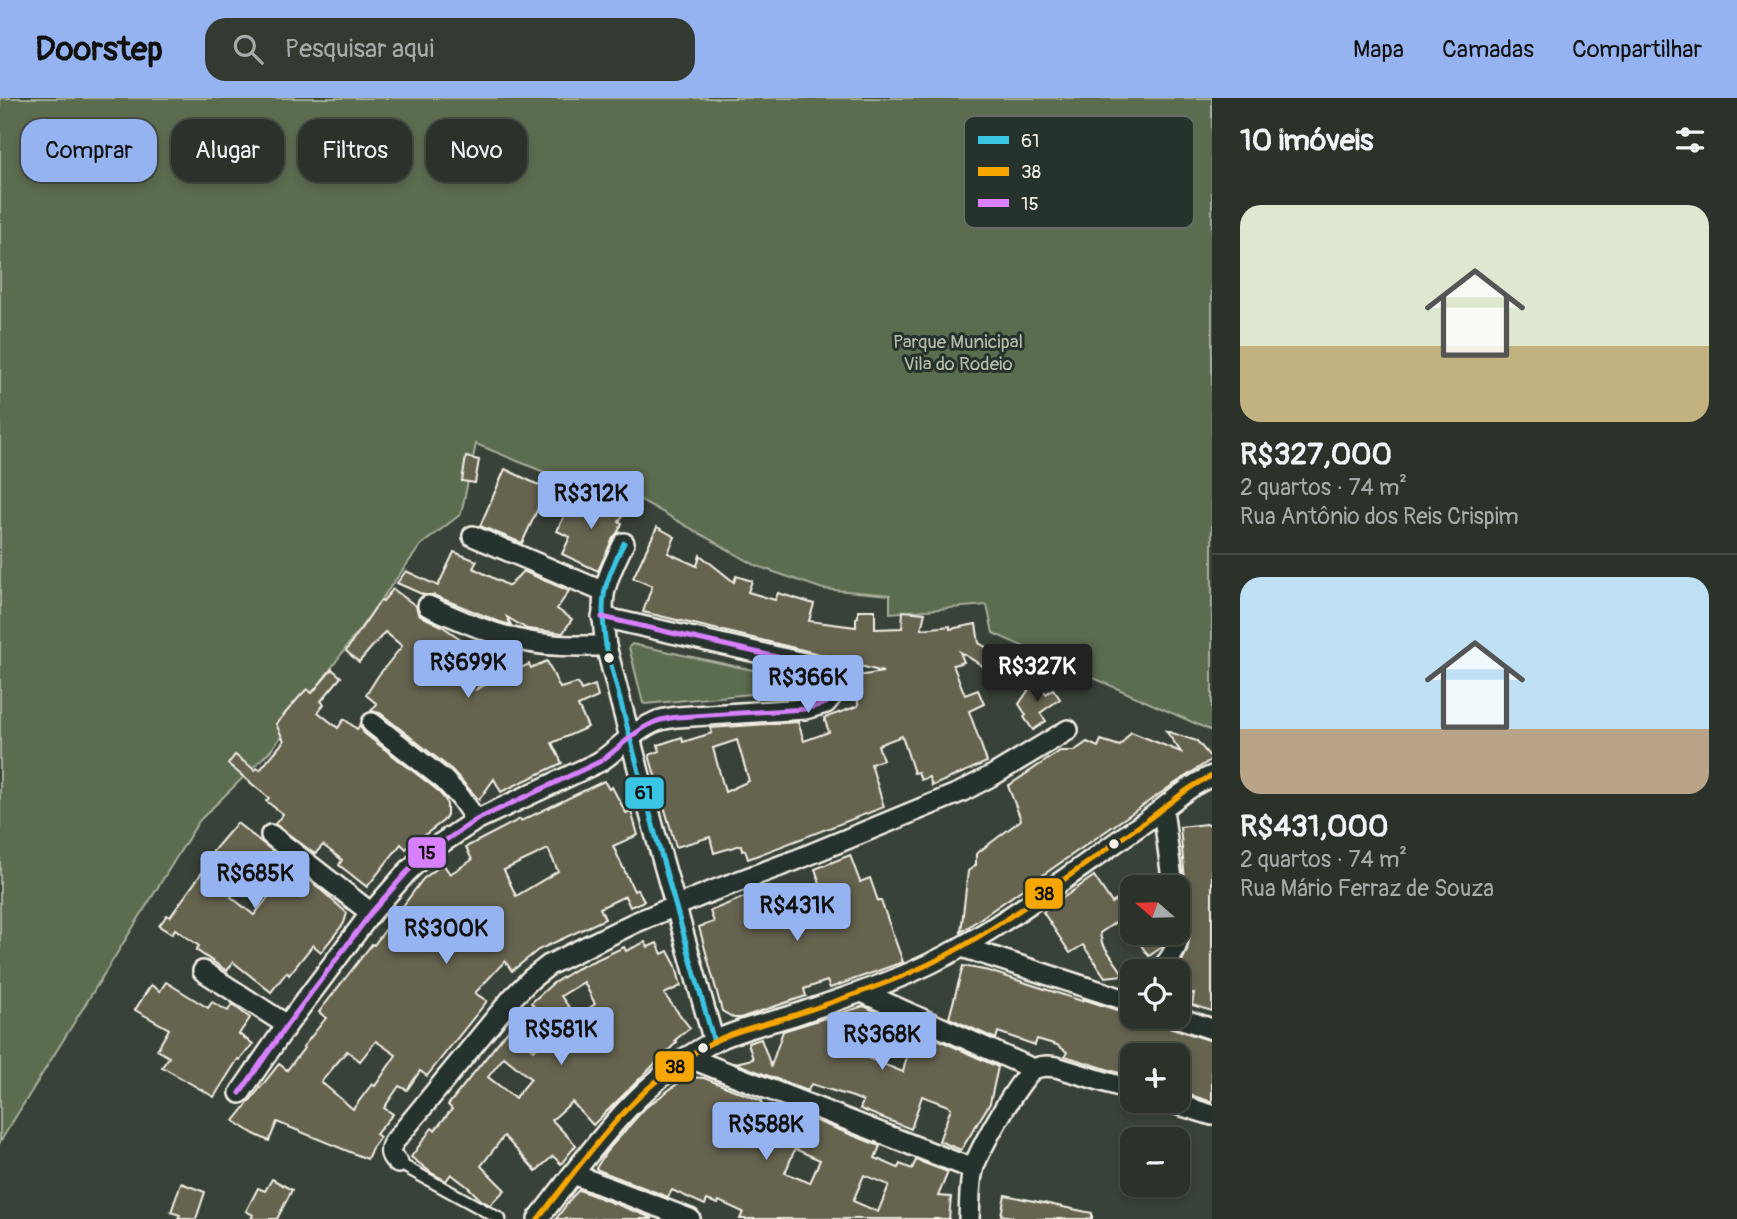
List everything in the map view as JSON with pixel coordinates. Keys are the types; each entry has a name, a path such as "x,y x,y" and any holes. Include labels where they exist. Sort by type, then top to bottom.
{"street":[{"path":"473,536 604,592"},
{"path":"624,543 609,573 604,592 602,617 606,646 714,1042"},
{"path":"428,606 521,640 554,645 606,646"},
{"path":"240,1093 371,914 428,852 476,820 599,762 643,727 658,720 804,709 831,699 836,688 833,677 821,667 602,617"},
{"path":"372,723 444,780 476,820"},
{"path":"398,1163 391,1157 390,1152 394,1142 512,998 549,965 634,923 961,792 1068,730"},
{"path":"538,1219 601,1137 623,1113 687,1057 714,1042 889,982 962,947 1015,914 1197,783 1212,776"},
{"path":"1163,809 1171,875"},
{"path":"271,835 371,914"},
{"path":"962,947 1120,997"},
{"path":"203,971 288,1025"},
{"path":"862,992 1033,1069 1056,1067 1120,1086"},
{"path":"1190,1022 1212,1029"},
{"path":"687,1057 974,1169"},
{"path":"969,1219 974,1169 982,1149 1013,1096 1033,1069"},
{"path":"1190,1108 1212,1115"},
{"path":"573,1174 690,1219"}],"lane":[{"path":"398,1163 500,1219"}],"green space":[{"name":"Parque Municipal Vila do Rodeio","path":"0,98 1212,98 1212,731 993,633 987,605 890,613 890,595 823,589 757,566 597,475 588,490 476,444 461,514 421,545 272,749 199,821 0,1142"},
{"path":"632,644 804,681 812,683 815,688 645,704 629,647"}],"building":[{"path":"466,457 479,460 475,483 462,481"},
{"path":"505,469 547,489 522,543 480,526"},
{"path":"606,497 626,509 619,522 622,524 598,571 562,554 570,537 557,531 572,499 598,512"},
{"path":"657,527 675,537 668,553 697,566 700,555 734,582 736,576 752,581 748,592 775,600 778,593 814,604 809,621 856,627 858,610 875,610 875,629 902,628 903,611 925,613 921,629 950,626 950,629 976,624 979,643 998,654 998,659 991,671 960,652 964,662 953,665 965,695 978,690 984,704 969,711 987,762 932,786 929,777 921,780 918,772 914,773 902,736 878,745 883,760 871,764 884,807 748,859 741,845 714,853 710,837 676,847 649,755 660,751 658,745 682,737 683,742 712,733 710,728 798,722 804,741 829,732 824,718 858,706 857,676 883,672 824,655 643,612 652,586 633,578","holes":["737,740 749,781 725,792 713,748"]},
{"path":"454,552 477,561 473,568 509,586 523,571 569,591 557,609 572,619 563,633 527,629 507,617 511,625 500,622 397,583 406,571 438,586"},
{"path":"393,589 416,606 423,617 442,626 472,647 477,640 503,652 477,689 529,664 531,668 547,661 560,688 578,683 581,690 595,685 598,697 578,706 588,727 552,743 562,763 501,792 494,779 479,800 452,770 380,713 371,711 377,704 366,695 402,646 385,632 359,662 346,651 377,605"},
{"path":"332,669 341,677 321,701 324,704 318,712 338,728 344,719 357,729 360,725 364,733 436,789 447,805 447,815 443,821 406,849 401,844 367,887 339,865 342,860 323,845 315,854 275,824 283,814 266,801 269,798 228,764 235,755 255,770 260,770 284,741 276,724 307,689 312,693"},
{"path":"1036,679 1046,694 1053,689 1060,699 1040,713 1046,721 1033,730 1019,704"},
{"path":"1166,731 1197,741 1212,759 961,932 968,871 976,865 976,854 1021,820 1008,786 1060,751 1074,751 1087,742 1098,747 1101,740 1120,746 1131,732 1181,752"},
{"path":"604,781 609,789 612,787 626,813 631,811 638,835 613,846 634,891 638,889 644,901 630,907 625,896 600,908 605,919 538,950 512,971 505,961 475,993 487,1001 427,1076 420,1071 407,1090 399,1086 384,1108 393,1114 376,1134 380,1137 367,1159 277,1122 269,1141 234,1121 279,1064 287,1070 326,1018 319,1012 423,879 443,864 450,874 472,860 466,847 520,819 521,821","holes":["548,849 558,871 516,896 504,870","376,1041 396,1055 375,1086 372,1084 353,1109 321,1082 347,1051 360,1061"]},
{"path":"237,823 347,913 344,923 321,952 313,945 271,992 233,962 227,971 196,950 199,946 175,929 172,934 159,926 167,915 170,917 208,864 205,862","holes":["251,872 273,891 254,915 231,897"]},
{"path":"1206,824 1212,826 1212,1011 1192,1005 1194,993 1190,994 1190,959 1183,959 1190,945 1190,875 1184,875 1180,827"},
{"path":"850,855 860,882 870,878 903,962 830,988 827,981 804,989 806,996 740,1018 734,1018 722,1011 699,927 714,922 710,911 769,887 775,906 788,902 791,911 826,900 815,869"},
{"path":"1094,876 1112,903 1120,897 1120,919 1100,933 1102,943 1120,969 1120,975 1105,977 1083,945 1070,953 1043,912"},
{"path":"645,942 648,947 657,943 662,954 668,951 676,966 681,986 664,994 690,1028 675,1040 677,1042 593,1125 572,1102 552,1120 576,1145 561,1164 553,1156 536,1171 504,1136 481,1166 505,1190 490,1205 451,1174 446,1181 411,1157 432,1128 435,1130 452,1109 448,1105 509,1029 534,1050 554,1030 531,1003 552,984 576,969 624,947 626,951","holes":["584,982 595,1004 576,1017 561,996","504,1057 531,1079 515,1098 488,1077"]},
{"path":"1141,945 1163,945 1162,947 1149,956"},
{"path":"963,966 989,971 1082,1001 1083,999 1120,1011 1120,1029 1175,1029 1212,1041 1212,1102 1190,1095 1190,1043 1120,1043 1120,1073 1065,1056 1067,1052 1057,1045 1037,1039 1035,1045 998,1032 996,1039 949,1018"},
{"path":"166,982 208,1008 212,1002 228,1011 232,1004 250,1018 239,1034 253,1044 240,1060 238,1059 214,1097 162,1067 169,1057 157,1050 169,1029 135,1010 151,985 160,991"},
{"path":"864,1006 876,1012 868,1035 872,1036 865,1057 903,1072 910,1044 906,1043 911,1027 998,1067 990,1103 961,1150 939,1141 951,1108 948,1106 922,1096 911,1129 860,1109 863,1101 853,1097 811,1084 808,1091 735,1063 753,1059 748,1043 761,1039 771,1066 783,1031"},
{"path":"691,1077 704,1078 762,1101 761,1111 763,1114 769,1114 768,1120 794,1131 801,1115 880,1146 875,1158 898,1168 900,1164 912,1169 916,1160 948,1172 938,1196 951,1197 949,1219 740,1219 743,1212 719,1201 718,1204 707,1200 705,1205 672,1190 668,1197 598,1170 596,1168 606,1152 645,1108 681,1081","holes":["795,1149 820,1160 810,1183 785,1173","864,1175 889,1185 878,1212 853,1201"]},
{"path":"272,1179 292,1190 277,1219 251,1219 253,1215 246,1211 258,1188 265,1191"},
{"path":"181,1183 205,1192 196,1219 178,1219 180,1215 171,1212"},
{"path":"579,1190 647,1216 653,1219 556,1219"},
{"path":"1005,1195 1092,1213 1092,1219 1013,1219 1001,1215"}],"transit line":[{"name":"61","path":"624,543 604,592 606,646 714,1042"},
{"name":"15","path":"240,1093 371,913 428,852 476,820 599,762 640,730 655,722 677,717 805,709 826,703 836,687 835,681 821,667 602,617"},
{"name":"38","path":"538,1219 595,1145 637,1099 684,1059 730,1034 857,993 943,957 1031,902 1184,792 1212,776"}]}
